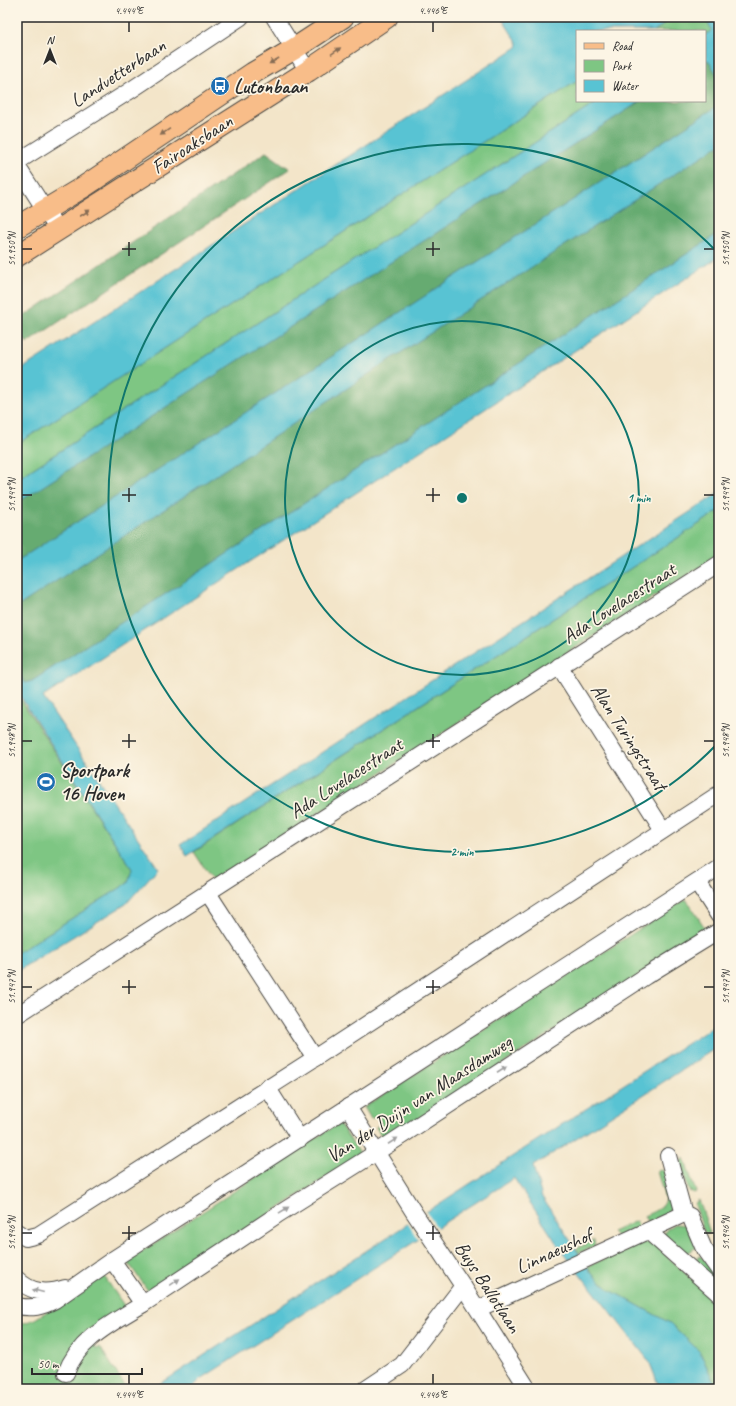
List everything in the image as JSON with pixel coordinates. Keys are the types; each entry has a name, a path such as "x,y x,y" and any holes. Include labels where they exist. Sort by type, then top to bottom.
{"main road":[{"name":"Fairoaksbaan","path":"17,227 85,186 253,73 294,49 342,17"},
{"name":"Fairoaksbaan","path":"17,256 308,71 387,17"}],"street":[{"name":"Landvetterbaan","path":"17,162 128,92 241,17"},
{"path":"274,17 308,71"},
{"path":"17,166 58,230"},
{"name":"Ada Lovelacestraat","path":"17,1015 719,564"},
{"name":"Alan Turingstraat","path":"559,666 664,830"},
{"path":"22,1235 38,1235 267,1087 315,1058 719,794"},
{"name":"Van der Duijn van Maasdamweg","path":"17,1306 28,1308 46,1305 112,1260 719,867"},
{"path":"697,882 719,916"},
{"path":"208,893 315,1058"},
{"name":"Van der Duijn van Maasdamweg","path":"66,1373 70,1362 86,1342 106,1327 646,976 719,931"},
{"name":"Van der Duijn van Maasdamweg","path":"267,1087 300,1139"},
{"name":"Buys Ballotlaan","path":"348,1107 528,1389"},
{"path":"668,1156 684,1214 690,1216 692,1219 704,1249 719,1270"},
{"name":"Linnaeushof","path":"478,1309 684,1214"},
{"path":"648,1231 719,1293"},
{"path":"684,1264 704,1249"},
{"path":"112,1260 143,1304"},
{"name":"Van der Duijn van Maasdamweg","path":"17,1279 22,1284 37,1292 54,1292 66,1288 86,1277"},
{"path":"366,1389 402,1365 463,1286"}],"green space":[{"path":"660,17 704,17 712,30 706,34 706,30 656,30 663,25 664,22"},
{"path":"708,59 719,78 719,105 17,561 17,503 639,102 706,102 706,60"},
{"path":"576,82 576,102 597,102 17,479 17,444"},
{"path":"719,145 719,233 32,681 25,683 17,670 17,607 423,338"},
{"path":"266,152 290,169 27,343 17,327 17,321"},
{"path":"719,511 719,555 213,881 194,852"},
{"name":"Sportpark 16 Hoven","path":"17,694 132,869 128,883 17,953"},
{"path":"686,899 707,931 385,1141 376,1127 382,1124 377,1116 371,1119 364,1107"},
{"path":"339,1123 361,1155 149,1292 127,1261"},
{"path":"684,1158 696,1192 694,1193 689,1191 680,1165"},
{"path":"657,1171 664,1171 673,1205 668,1213 648,1223 644,1216 660,1208 665,1199"},
{"path":"699,1200 710,1233 707,1234 704,1232 695,1205"},
{"path":"636,1221 638,1225 637,1228 620,1237 616,1236 612,1232"},
{"path":"675,1224 687,1225 697,1247 684,1254 663,1236 667,1229"},
{"path":"594,1240 595,1246 579,1253 576,1249"},
{"path":"644,1242 656,1246 719,1304 719,1389 717,1389 700,1352 670,1323 610,1290 592,1274 588,1266"},
{"path":"701,1256 719,1276 719,1286 693,1264 697,1258"},
{"path":"104,1276 125,1307 86,1332 97,1349 100,1347 127,1389 17,1389 17,1322 24,1323 35,1319"}],"water":[{"path":"501,17 660,17 664,22 663,25 656,30 576,30 576,82 17,444 17,372 517,47 518,44"},
{"path":"704,17 719,17 719,78 708,60 706,61 706,34 712,30"},
{"path":"597,102 639,102 17,503 17,479"},
{"path":"719,105 719,145 423,338 17,607 17,561"},
{"path":"719,233 719,257 43,697 158,868 126,904 17,971 17,953 128,883 132,869 17,691 17,670 25,683 32,681"},
{"path":"719,493 719,511 187,856 180,845"},
{"path":"719,1023 719,1046 533,1166 542,1197 592,1274 610,1290 670,1323 700,1352 717,1389 660,1389 649,1361 561,1250 514,1178 201,1379 194,1386 194,1389 152,1389"}],"pier":[{"path":"425,1210 438,1229 419,1241 407,1222"}],"place":[{"name":"Lutonbaan","path":"220,86"},
{"name":"Sportpark 16 Hoven","path":"46,782"}]}
